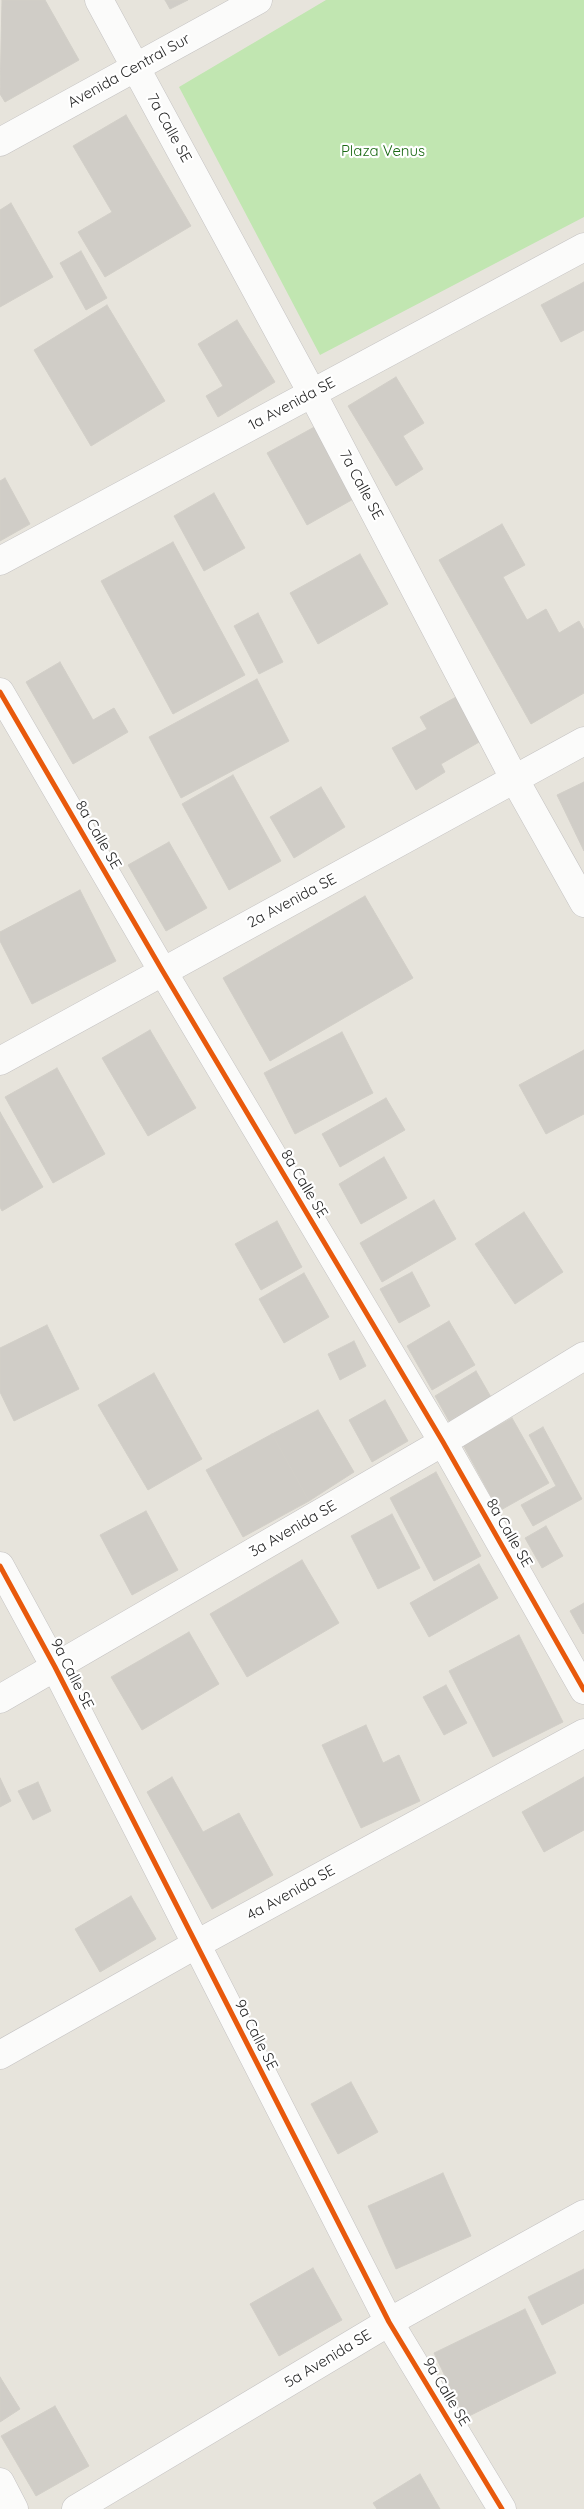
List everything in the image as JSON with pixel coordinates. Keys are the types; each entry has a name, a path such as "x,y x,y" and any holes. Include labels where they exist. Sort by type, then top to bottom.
{"street":[{"name":"7a Calle SE","path":"99,0 312,393 516,780 584,903"},
{"name":"Avenida Central Sur","path":"0,142 258,0"},
{"name":"1a Avenida SE","path":"0,561 584,247"},
{"name":"8a Calle SE","path":"0,692 162,970 443,1442 584,1690"},
{"name":"2a Avenida SE","path":"0,1061 162,970 516,780 584,741"},
{"name":"3a Avenida SE","path":"0,1699 443,1442 584,1356"},
{"name":"9a Calle SE","path":"0,1566 55,1667 195,1945 390,2322 502,2509"},
{"name":"4a Avenida SE","path":"0,2055 195,1945 584,1733"},
{"name":"5a Avenida SE","path":"76,2509 390,2322 584,2214"},
{"path":"0,2482 14,2509"}],"green space":[{"name":"Plaza Venus","path":"326,0 584,0 584,217 320,355 179,87"}],"building":[{"path":"2,0 45,0 79,60 5,102 0,94"},
{"path":"165,0 188,0 170,9"},
{"path":"126,115 191,226 105,277 78,232 112,212 73,146"},
{"path":"11,203 53,277 0,307 0,210"},
{"path":"81,251 107,298 86,310 60,263"},
{"path":"584,282 584,330 561,342 541,305"},
{"path":"107,305 165,401 91,446 34,350"},
{"path":"237,320 275,382 218,417 206,396 223,386 198,344"},
{"path":"396,377 424,423 403,436 423,469 396,486 348,406"},
{"path":"318,425 357,497 307,525 267,453"},
{"path":"5,478 30,524 0,541 0,481"},
{"path":"214,493 245,548 204,571 174,516"},
{"path":"502,524 525,565 503,577 527,620 546,609 559,633 579,621 584,630 584,693 531,724 439,560"},
{"path":"173,542 245,675 173,714 101,581"},
{"path":"360,554 388,604 318,644 290,593"},
{"path":"258,613 283,662 259,674 234,626"},
{"path":"60,662 93,720 114,708 128,732 73,764 26,682"},
{"path":"257,679 289,741 181,798 149,737"},
{"path":"456,697 481,741 441,764 445,772 416,790 392,748 427,729 420,717"},
{"path":"233,775 281,861 229,890 182,804"},
{"path":"584,782 584,851 557,795"},
{"path":"321,787 345,827 294,858 270,817"},
{"path":"169,842 207,908 166,931 128,865"},
{"path":"80,890 116,961 32,1004 0,941 0,932"},
{"path":"365,896 413,978 270,1061 223,978"},
{"path":"150,1030 196,1108 148,1136 102,1058"},
{"path":"342,1032 373,1093 295,1134 264,1073"},
{"path":"584,1050 584,1114 546,1134 519,1085"},
{"path":"57,1068 105,1154 53,1183 5,1097"},
{"path":"386,1098 405,1130 340,1167 322,1134"},
{"path":"0,1112 43,1187 2,1211 0,1207"},
{"path":"384,1157 407,1198 361,1224 339,1184"},
{"path":"434,1200 456,1239 382,1282 360,1243"},
{"path":"524,1212 563,1272 515,1304 475,1244"},
{"path":"277,1221 302,1267 261,1290 235,1244"},
{"path":"412,1272 430,1306 399,1323 380,1289"},
{"path":"304,1273 329,1317 284,1343 259,1299"},
{"path":"449,1321 475,1365 432,1390 407,1346"},
{"path":"47,1325 79,1389 14,1421 0,1392 0,1348"},
{"path":"354,1341 366,1366 340,1380 328,1354"},
{"path":"476,1371 491,1397 449,1421 435,1396"},
{"path":"154,1373 202,1459 148,1490 98,1405"},
{"path":"385,1400 408,1441 372,1462 349,1420"},
{"path":"318,1410 354,1472 309,1501 272,1434"},
{"path":"512,1418 549,1483 499,1511 463,1445"},
{"path":"543,1427 582,1499 533,1526 521,1505 556,1486 529,1435"},
{"path":"272,1434 309,1501 243,1537 206,1470"},
{"path":"436,1472 481,1556 434,1581 390,1498"},
{"path":"146,1511 178,1570 132,1595 100,1535"},
{"path":"392,1514 420,1568 378,1589 351,1536"},
{"path":"546,1526 563,1556 542,1568 525,1538"},
{"path":"302,1560 339,1623 247,1677 210,1614"},
{"path":"479,1564 498,1598 429,1637 410,1603"},
{"path":"584,1603 584,1633 583,1634 570,1611"},
{"path":"189,1632 219,1684 142,1730 111,1677"},
{"path":"519,1635 563,1722 493,1757 449,1671"},
{"path":"446,1685 467,1723 444,1735 423,1697"},
{"path":"366,1725 383,1763 399,1755 420,1801 361,1828 322,1745"},
{"path":"172,1777 203,1832 239,1813 273,1875 212,1909 147,1792"},
{"path":"584,1777 584,1830 544,1852 522,1812"},
{"path":"0,1778 11,1801 0,1807"},
{"path":"38,1782 51,1811 33,1820 18,1791"},
{"path":"131,1896 156,1939 100,1972 75,1929"},
{"path":"351,2082 378,2132 338,2154 311,2104"},
{"path":"443,2173 471,2236 396,2269 368,2206"},
{"path":"313,2268 342,2320 279,2356 250,2304"},
{"path":"584,2269 584,2303 542,2325 528,2297"},
{"path":"525,2309 556,2373 465,2418 434,2353"},
{"path":"0,2377 20,2409 0,2422"},
{"path":"55,2406 89,2466 36,2496 1,2436"},
{"path":"420,2474 440,2509 377,2509 373,2503"}],"cycle path":[{"path":"0,692 162,970 443,1442 584,1690"},
{"path":"0,1566 55,1667 389,2322 502,2509"}]}
